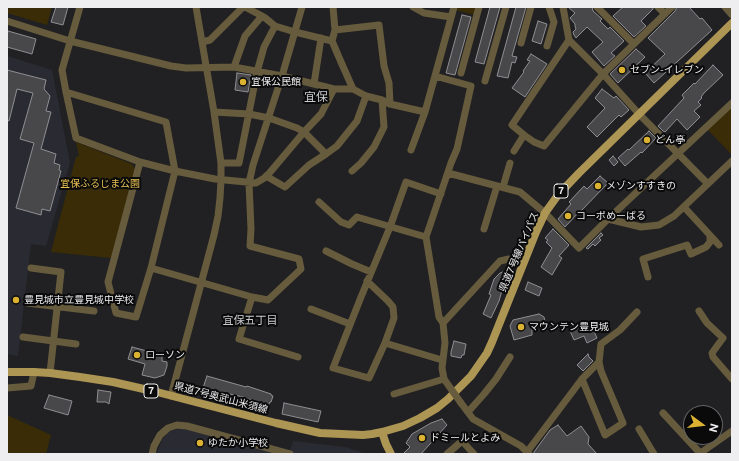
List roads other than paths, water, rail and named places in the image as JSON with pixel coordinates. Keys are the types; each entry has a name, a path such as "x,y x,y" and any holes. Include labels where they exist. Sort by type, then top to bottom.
{"main road":[{"name":"県道7号線バイパス","path":"382,432 403,426 431,412 448,399 471,376 487,353 536,232 545,213 558,195 732,23"},
{"name":"県道7号奥武山米須線","path":"7,372 50,373 97,379 142,388 320,433 363,435 382,432"},
{"path":"382,432 391,454"}],"street":[{"path":"80,7 62,70 76,138 140,162 221,180 256,183 266,176 321,114 334,89"},
{"path":"171,396 214,235 218,216 221,180 221,164 214,112 196,7"},
{"path":"202,42 210,40 244,7 262,16 275,26 332,40"},
{"path":"150,268 252,297 268,300 301,269 299,259 250,246 251,228 249,183 253,165 282,76 302,7"},
{"path":"333,7 335,30 332,40 353,89"},
{"path":"413,7 424,12 451,17"},
{"path":"411,150 425,112 454,7"},
{"path":"461,73 479,7"},
{"path":"485,81 506,7"},
{"path":"521,43 531,7"},
{"path":"547,46 554,22 549,7"},
{"path":"563,7 569,40 604,74 639,114 708,184"},
{"path":"597,7 634,44"},
{"path":"658,7 665,14"},
{"path":"569,40 512,125 534,142 544,146 604,74 672,7"},
{"path":"725,7 732,15"},
{"path":"234,67 245,36 262,16"},
{"path":"7,21 70,40 171,66 186,68 234,67 282,76 334,89 353,89 366,96 382,100 390,104 425,112"},
{"path":"335,30 379,25 384,66 389,83 390,104"},
{"path":"221,164 239,163 257,72 264,47 275,26"},
{"path":"314,84 321,38"},
{"path":"435,76 471,86 457,149 426,237 438,317 443,323 445,343 442,368 444,379 473,419 521,446 528,453 582,379 599,362"},
{"path":"66,92 166,122 175,171 136,317 116,313 108,282 140,162"},
{"path":"266,176 285,187 309,165 337,146 357,121 366,96"},
{"path":"352,171 361,163 374,147 384,127 382,100"},
{"path":"448,173 520,192 545,213 579,248 732,103"},
{"path":"214,112 249,114 268,118 297,128 304,132 326,154"},
{"path":"514,151 524,135"},
{"path":"608,219 641,227 659,225 684,208 732,161"},
{"path":"484,228 510,163"},
{"path":"367,281 393,307 394,318 385,343 369,378 332,368 367,281 390,227 406,182 441,194"},
{"path":"319,202 345,224 349,225 357,217 426,237"},
{"path":"684,208 719,245"},
{"path":"648,277 643,258 687,245 691,254 706,246 710,242 710,236"},
{"path":"326,250 371,272"},
{"path":"443,323 500,261 509,259 523,263"},
{"path":"31,268 61,272 50,373"},
{"path":"252,297 239,339 298,358"},
{"path":"27,303 94,311"},
{"path":"311,308 350,324"},
{"path":"699,311 707,323 722,338 712,353 713,357 732,380"},
{"path":"582,379 605,435 623,423 601,370 599,362 601,344 620,330 637,312"},
{"path":"23,337 76,344"},
{"path":"385,343 442,360"},
{"path":"468,412 496,379 510,357"},
{"path":"7,388 31,386 34,372"},
{"path":"394,394 444,379"},
{"path":"663,413 700,454 732,431"},
{"path":"152,454 154,446 160,435 168,428 177,425 187,426 290,454"},
{"path":"639,429 654,454"},
{"path":"448,454 462,441 474,454"}],"place":[{"name":"セブン-イレブン","path":"622,70"},
{"name":"宜保公民館","path":"243,82"},
{"name":"どん亭","path":"647,140"},
{"name":"メゾンすすきの","path":"598,186"},
{"name":"コーポめーばる","path":"568,216"},
{"name":"豊見城市立豊見城中学校","path":"16,300"},
{"name":"マウンテン豊見城","path":"521,327"},
{"name":"ローソン","path":"137,355"},
{"name":"ドミールとよみ","path":"422,438"},
{"name":"ゆたか小学校","path":"200,443"}],"district":[{"name":"宜保","path":"316,97"},
{"name":"宜保五丁目","path":"250,321"}],"park label":[{"name":"宜保ふるじま公園","path":"100,184"}]}
